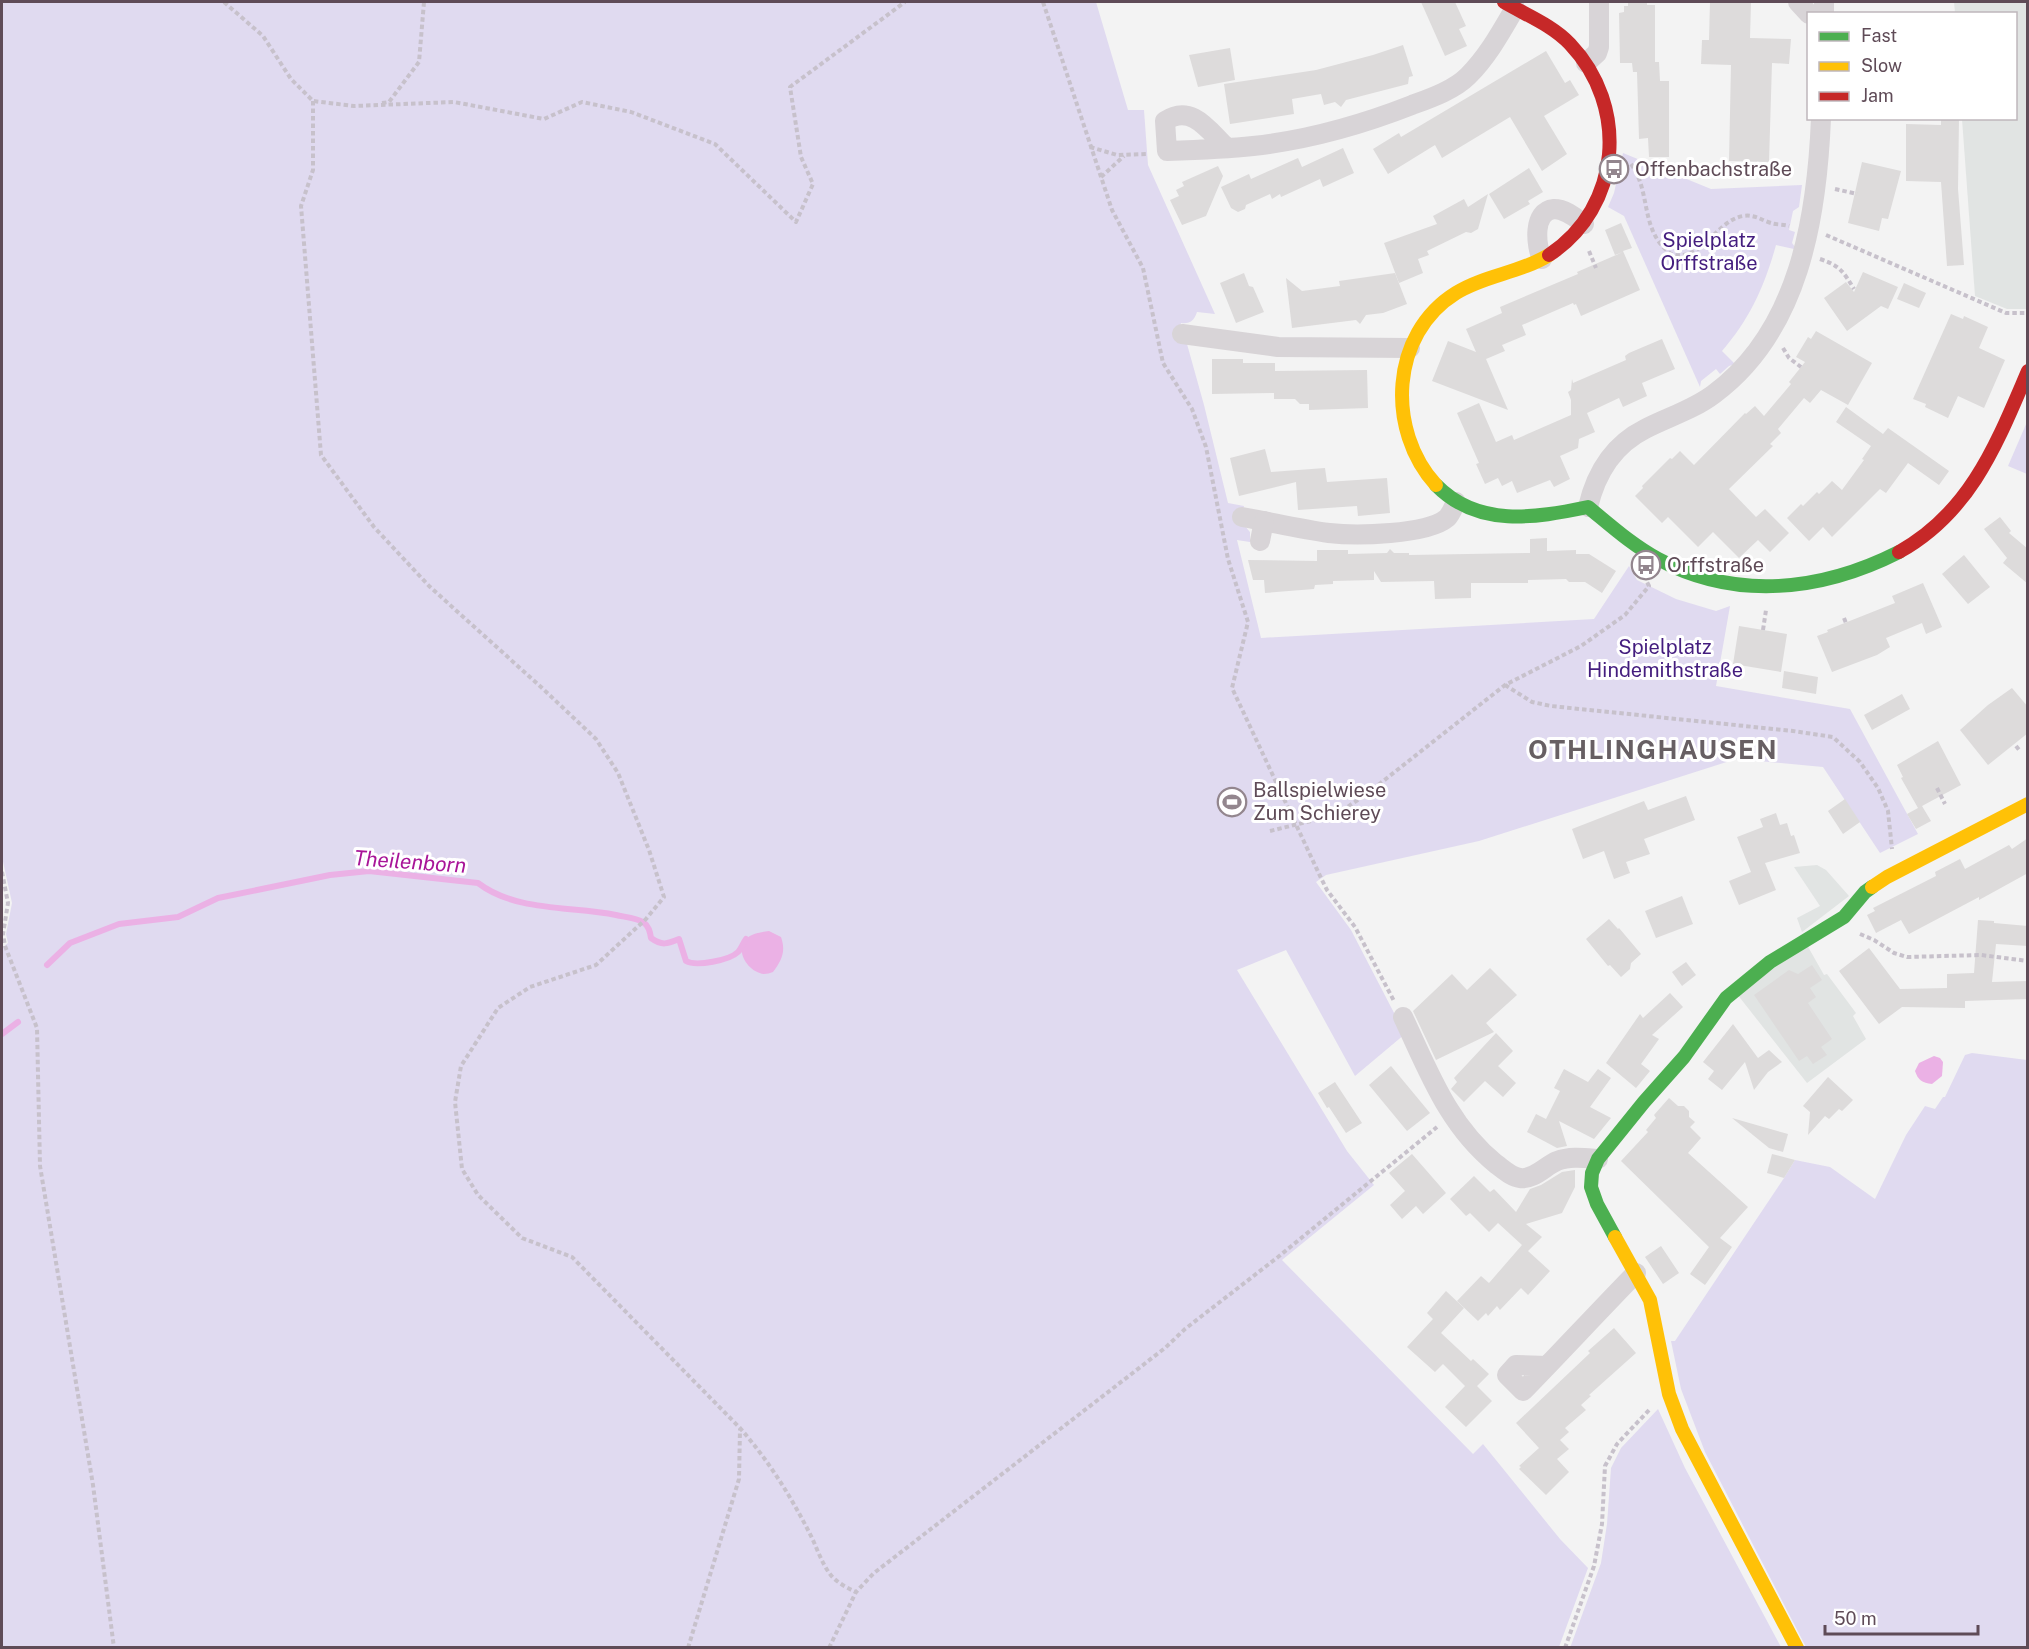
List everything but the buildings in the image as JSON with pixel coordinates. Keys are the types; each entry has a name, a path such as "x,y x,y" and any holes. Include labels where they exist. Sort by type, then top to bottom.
{"street":[{"path":"1586,63 1597,53 1599,47 1599,2"},
{"path":"1227,148 1287,141 1333,132 1377,119 1448,89 1467,77 1484,57 1509,5 1569,43 1586,63 1605,103 1610,134 1610,152 1605,182 1596,204 1584,224 1562,246 1526,268 1488,279 1455,294 1426,320 1410,348 1403,370 1401,406 1403,422 1416,458 1433,482 1456,502 1475,511 1523,519 1588,507 1626,538 1656,558 1689,572 1738,585 1801,585 1825,581 1869,568 1922,538 1940,524 1974,484 1991,454 2028,371"},
{"path":"1588,507 1604,465 1620,447 1643,430 1676,416 1714,394 1756,355 1788,298 1801,229 1818,170 1821,120"},
{"path":"1542,259 1538,237 1539,221 1543,215 1555,209 1569,213 1584,224"},
{"path":"1182,334 1278,347 1410,348"},
{"path":"1242,517 1331,533 1377,534 1426,529 1445,520 1456,502"},
{"path":"1260,541 1264,521"},
{"path":"1797,1647 1682,1429 1669,1394 1650,1300 1597,1204 1591,1187 1592,1173 1598,1159 1684,1057 1734,990 1770,962 1844,917 1865,892 1903,868 2028,804"},
{"path":"1403,1017 1451,1115 1472,1142 1514,1177 1522,1179 1530,1177 1558,1160 1578,1157 1598,1159"},
{"path":"1547,1366 1636,1273"}],"path":[{"path":"224,2 263,36 291,79 313,101 354,106 454,102 544,119 582,102 631,111 715,144 796,222 813,184 801,157 790,87 905,2"},
{"path":"372,105 389,102 419,62 424,2"},
{"path":"1043,2 1112,210 1143,268 1163,363 1192,409 1206,447 1228,559 1248,622 1232,688 1327,890 1355,927 1403,1017"},
{"path":"313,101 313,170 301,206 301,214 321,454 374,527 429,586 596,740 618,773 649,850 664,897 643,922 596,966 530,987 498,1008 461,1066 455,1102 462,1169 478,1195 522,1238 572,1257 740,1428 778,1477 809,1532 829,1574 856,1592"},
{"path":"1090,147 1125,155 1147,154"},
{"path":"1610,152 1626,158 1634,169 1641,185 1647,216 1655,236 1671,254 1680,257 1687,256 1697,250 1727,222 1752,215 1771,224 1826,235 2006,314 2028,313"},
{"path":"1101,178 1125,155"},
{"path":"1590,253 1596,268"},
{"path":"1836,265 1843,271 1854,289"},
{"path":"1783,348 1789,358 1801,367"},
{"path":"1270,831 1335,814 1368,794 1505,685 1590,640 1625,615 1649,586"},
{"path":"1763,630 1767,607"},
{"path":"1505,685 1532,702 1551,706 1833,737 1860,762 1878,788 1888,811 1892,847 1903,868"},
{"path":"2016,746 2020,751"},
{"path":"1937,788 1945,804"},
{"path":"2,872 8,903 3,950 37,1028 40,1166 93,1485 114,1647"},
{"path":"1844,917 1851,931 1907,957 1981,955 2028,961"},
{"path":"829,1647 856,1592 874,1573 1165,1348 1185,1329 1278,1257 1451,1115"},
{"path":"1564,1647 1594,1566 1602,1524 1605,1466 1613,1449 1656,1402 1669,1394"},
{"path":"688,1647 739,1479 740,1428"}],"shaded area":[{"path":"1954,2 2027,2 2027,309 2007,309 1975,296 1962,120 2017,120 2017,12 1955,12"},
{"path":"1817,865 1826,870 1849,896 1802,932 1797,918 1820,906 1794,867"},
{"path":"769,931 781,937 783,951 781,959 773,972 758,973 745,961 742,955 743,944 748,937"},
{"path":"1807,945 1824,975 1827,974 1856,1013 1853,1016 1866,1039 1807,1083 1737,994"},
{"path":"1934,1056 1943,1062 1942,1076 1932,1084 1926,1083 1919,1079 1915,1071 1919,1063"}],"green space":[{"name":"Spielplatz Hindemithstraße","path":"2,2 1096,2 1128,110 1144,110 1148,165 1215,314 1197,312 1191,321 1181,323 1177,342 1187,344 1228,503 1244,506 1242,520 1250,532 1250,542 1237,540 1261,638 1594,619 1629,566 1637,580 1676,599 1716,611 1730,606 1716,686 1850,709 1918,834 1880,853 1823,767 1736,759 1479,841 1326,875 1316,882 1351,930 1405,1034 1355,1076 1286,950 1237,970 1347,1151 1374,1185 1282,1260 1473,1454 1483,1444 1560,1539 1588,1568 1559,1647 2,1647 2,948 8,943 6,934 12,903 2,857"},
{"name":"Spielplatz Orffstraße","path":"1623,153 1711,189 1802,185 1799,207 1793,211 1789,230 1795,232 1792,243 1794,249 1776,245 1755,301 1741,327 1722,351 1735,364 1720,374 1716,369 1701,381 1700,387 1624,216 1608,207 1614,193"},
{"path":"2027,422 2027,474 2008,466"},
{"path":"1972,1053 2027,1060 2027,1647 1806,1647 1705,1452 1681,1389 1671,1341 1675,1341 1795,1160 1830,1167 1875,1199 1906,1135 1925,1106 1935,1109 1945,1097 1965,1055"},
{"path":"1658,1409 1685,1468 1781,1647 1570,1648 1601,1563 1607,1524 1611,1468 1621,1448"}],"waterway":[{"name":"Theilenborn","path":"47,965 70,943 119,924 178,917 218,898 330,875 369,871 478,883 509,899 526,903 599,912 637,920 645,924 651,938 658,942 668,943 679,939 686,961 691,963 713,962 728,958 738,952 746,939"},
{"name":"Theilenborn","path":"2,1034 18,1022"}],"traffic: fast":[{"path":"1436,485 1452,499 1489,514 1528,516 1588,507 1630,541 1658,559 1688,572 1718,581 1748,586 1779,586 1809,582 1840,575 1899,552"},
{"path":"1615,1237 1597,1204 1591,1187 1592,1173 1598,1159 1684,1057 1726,998 1770,962 1844,917 1872,887"}],"traffic: slow":[{"path":"1436,485 1420,463 1409,438 1403,411 1403,384 1407,357 1418,333 1434,311 1456,293 1549,255"},
{"path":"1872,887 2028,804"},
{"path":"1615,1237 1650,1300 1669,1394 1682,1429 1797,1648"}],"traffic: jam":[{"path":"1504,2 1547,26 1570,44 1589,69 1602,96 1609,125 1609,155 1603,183 1591,210 1573,235 1549,255"},
{"path":"1899,552 1924,536 1945,517 1979,474 2005,424 2028,371"}],"place":[{"name":"Offenbachstraße","path":"1614,169"},
{"name":"Orffstraße","path":"1646,565"},
{"name":"Ballspielwiese Zum Schierey","path":"1232,802"}],"district":[{"name":"OTHLINGHAUSEN","path":"1653,750"}]}
